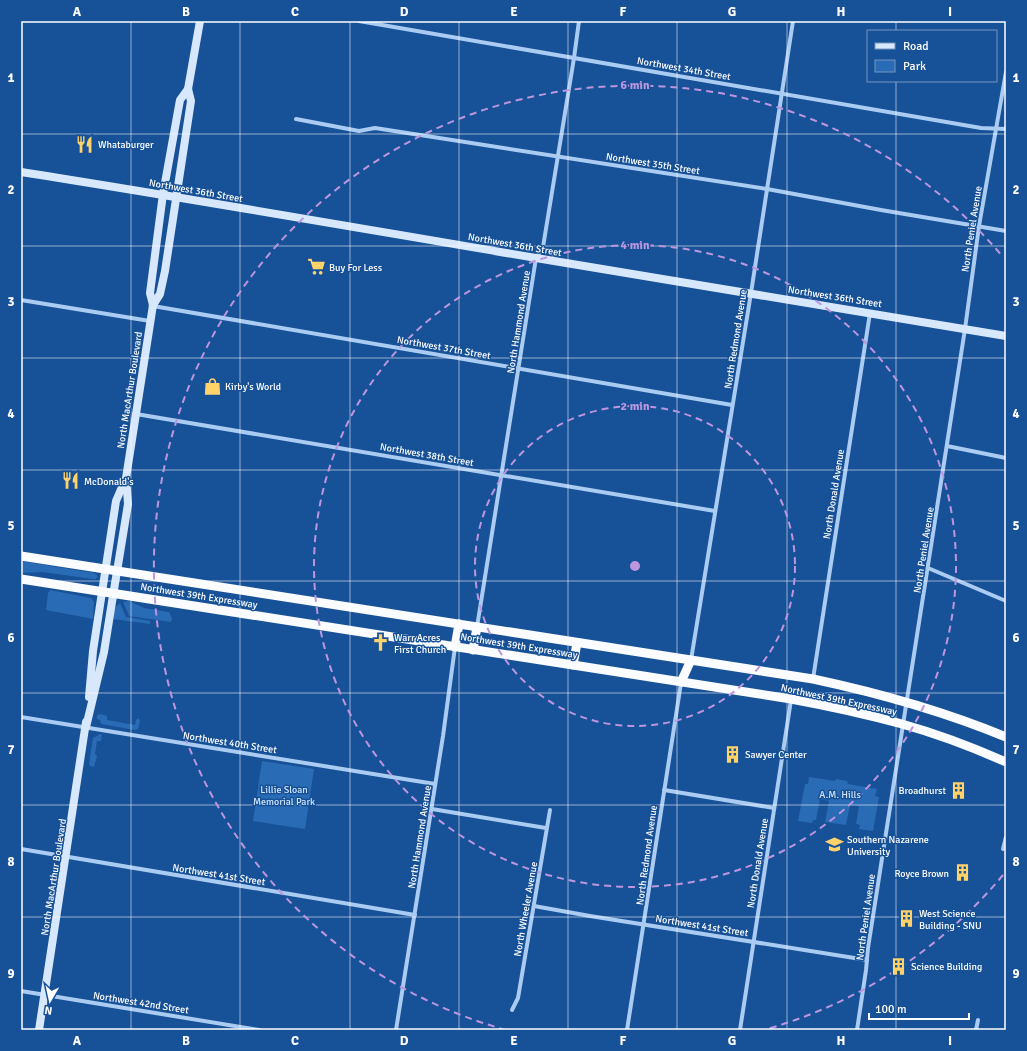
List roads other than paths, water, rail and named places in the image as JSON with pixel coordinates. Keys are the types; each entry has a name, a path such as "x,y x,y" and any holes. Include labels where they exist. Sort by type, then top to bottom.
{"highway":[{"name":"Northwest 39th Expressway","path":"21,556 813,679 862,689 907,701 952,716 1006,737"},
{"name":"Northwest 39th Expressway","path":"21,579 791,699 858,712 903,724 970,746 1006,762"},
{"path":"455,647 459,624"},
{"path":"473,650 477,627"},
{"path":"573,665 577,643"},
{"path":"681,682 691,660"}],"main road":[{"name":"North MacArthur Boulevard","path":"153,305 150,293 163,194 180,100 188,89 200,21"},
{"name":"North MacArthur Boulevard","path":"86,727 104,652 114,593 128,504 126,478 150,320 153,305 160,294 192,101 188,89"},
{"name":"Northwest 36th Street","path":"21,172 163,194 1006,336"},
{"name":"North MacArthur Boulevard","path":"39,1030 86,727 93,652 105,569 116,501 126,478"}],"street":[{"name":"Northwest 34th Street","path":"359,21 981,128 1006,129"},
{"name":"North Hammond Avenue","path":"477,627 536,258 542,247 579,21"},
{"name":"North Redmond Avenue","path":"691,660 751,293 793,21"},
{"name":"North Peniel Avenue","path":"857,1030 965,329 979,226 1006,72"},
{"name":"Northwest 35th Street","path":"296,119 359,130 375,128 767,189 1006,231"},
{"path":"21,300 150,320"},
{"name":"Northwest 37th Street","path":"153,305 732,405"},
{"name":"North Donald Avenue","path":"813,679 870,312"},
{"name":"Northwest 38th Street","path":"136,414 715,511"},
{"path":"947,446 1006,458"},
{"path":"928,568 1006,601"},
{"name":"North Hammond Avenue","path":"396,1030 436,784 455,647"},
{"name":"North Redmond Avenue","path":"627,1030 681,682"},
{"name":"North Donald Avenue","path":"740,1030 791,699"},
{"name":"Northwest 40th Street","path":"21,717 436,784"},
{"path":"664,790 774,808"},
{"path":"432,809 546,828"},
{"name":"North Wheeler Avenue","path":"512,1010 518,998 550,810"},
{"path":"1003,849 1006,837"},
{"name":"Northwest 41st Street","path":"21,849 415,915"},
{"name":"Northwest 41st Street","path":"534,906 867,960"},
{"name":"Northwest 42nd Street","path":"21,991 244,1029 259,1030"},
{"path":"976,1030 978,1020"}],"place":[{"name":"Whataburger","path":"85,144"},
{"name":"Buy For Less","path":"316,267"},
{"name":"Kirby's World","path":"212,386"},
{"name":"McDonald's","path":"71,481"},
{"name":"Warr Acres First Church","path":"381,643"},
{"name":"Sawyer Center","path":"732,754"},
{"name":"Broadhurst","path":"959,790"},
{"name":"Southern Nazarene University","path":"834,845"},
{"name":"Royce Brown","path":"962,873"},
{"name":"West Science Building - SNU","path":"906,919"},
{"name":"Science Building","path":"898,966"}],"park label":[{"name":"Lillie Sloan Memorial Park","path":"284,794"},
{"name":"A.M. Hills","path":"840,794"}]}
